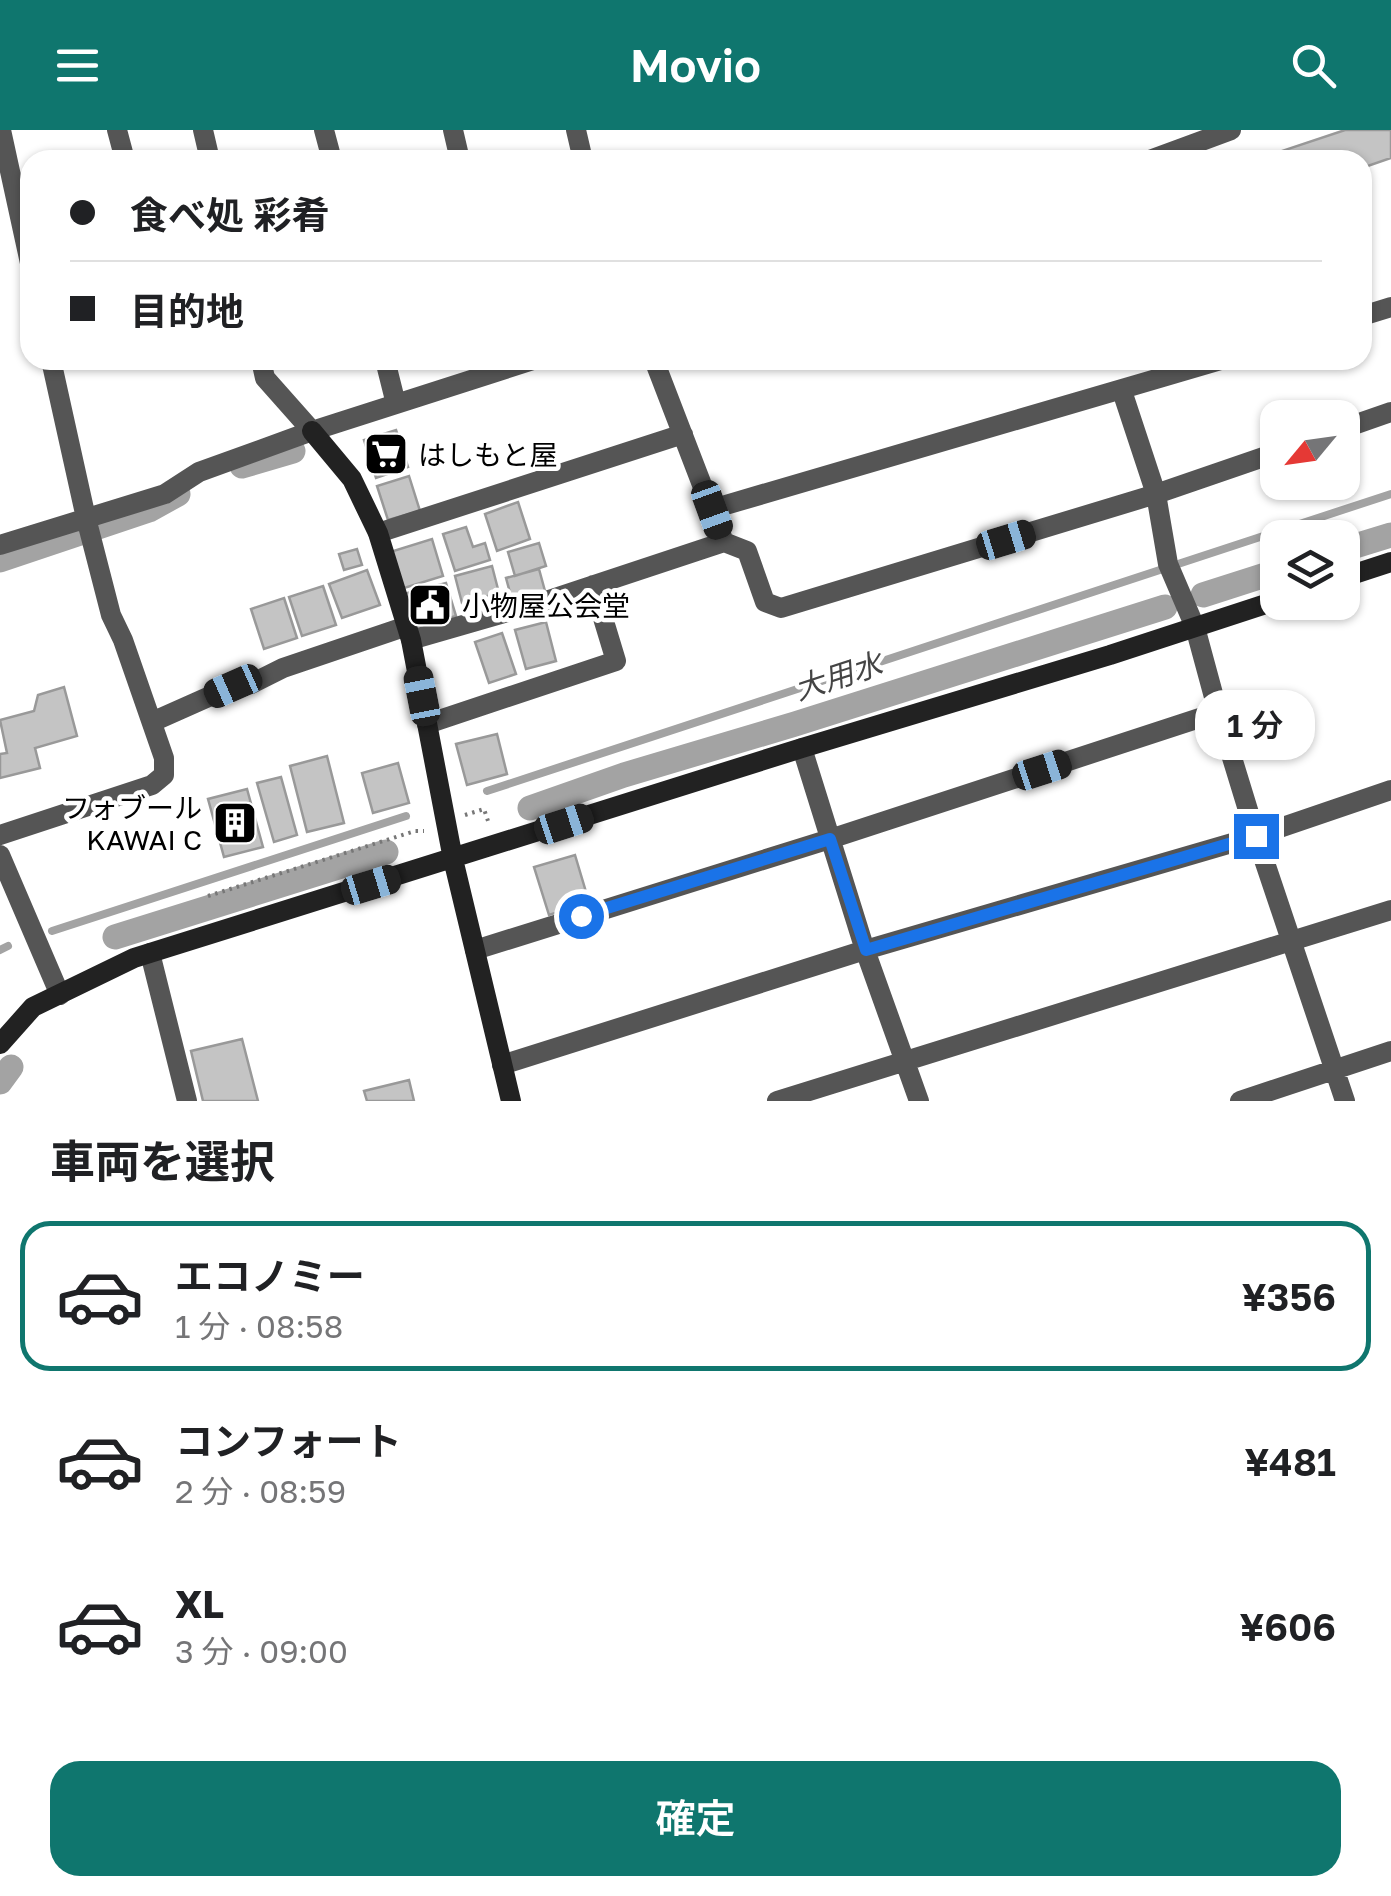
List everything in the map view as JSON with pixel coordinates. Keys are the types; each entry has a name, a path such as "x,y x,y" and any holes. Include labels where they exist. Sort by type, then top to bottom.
{"street":[{"path":"0,130 20,219"},
{"path":"1177,150 1231,130"},
{"path":"0,835 152,785 164,776 164,758 152,722 124,640 110,615 53,370"},
{"path":"263,370 265,378 352,479 378,533 409,633 453,859 511,1101"},
{"path":"388,370 396,404"},
{"path":"0,545 165,494 198,472 489,370"},
{"path":"658,370 724,542"},
{"path":"712,510 1189,370"},
{"path":"1122,391 1156,494 1168,564 1195,626 1256,836 1346,1101"},
{"path":"1360,423 1391,412"},
{"path":"378,533 682,434"},
{"path":"152,722 282,668 593,585 724,542 747,550 765,602 781,608 1156,494 1260,458"},
{"path":"1360,572 1391,562"},
{"path":"427,724 616,661 593,585"},
{"path":"0,1044 33,1008 134,958 1260,606"},
{"path":"474,950 1218,712"},
{"path":"802,748 919,1101"},
{"path":"502,1065 866,950 1256,836 1391,790"},
{"path":"0,855 60,995"},
{"path":"777,1101 1391,910"},
{"path":"150,954 187,1101"},
{"path":"1240,1101 1391,1051"}],"path":[{"path":"208,896 416,830 424,831"}],"building":[{"path":"1345,130 1391,130 1391,158 1372,165 1372,150 1285,150"},
{"name":"はしもと屋","path":"396,430 408,467 376,478 364,440"},
{"path":"409,476 420,511 388,520 377,486"},
{"path":"518,502 530,539 497,551 485,514"},
{"path":"466,527 473,547 485,543 490,560 455,571 443,534"},
{"path":"432,539 443,576 401,589 390,552"},
{"path":"539,543 546,566 515,576 508,552"},
{"path":"357,549 362,565 344,570 339,554"},
{"path":"492,566 499,593 462,603 455,576"},
{"path":"539,569 545,591 512,600 506,578"},
{"path":"367,570 380,605 342,618 329,584"},
{"name":"小物屋公会堂","path":"446,583 456,616 413,628 404,594"},
{"path":"323,586 336,625 302,636 289,597"},
{"path":"284,598 297,638 264,649 251,609"},
{"path":"546,622 556,661 526,669 515,630"},
{"path":"502,633 516,674 489,683 475,642"},
{"path":"64,687 77,736 35,748 40,768 0,778 0,754 7,753 0,720 34,711 38,695"},
{"path":"497,734 507,774 467,785 456,744"},
{"path":"327,756 344,823 307,832 290,766"},
{"path":"398,763 409,803 373,813 362,773"},
{"path":"281,777 297,835 274,842 257,783"},
{"name":"フォブール KAWAI C","path":"247,789 263,847 224,857 208,799"},
{"path":"575,855 589,902 549,915 534,867"},
{"path":"242,1039 258,1101 203,1101 191,1051"},
{"path":"409,1080 414,1101 367,1101 364,1091"}],"waterway":[{"path":"242,466 293,451"},
{"path":"0,560 149,510 178,494"},
{"path":"487,791 1391,494"},
{"name":"大用水","path":"1360,544 1391,535"},
{"name":"大用水","path":"1203,595 1260,577"},
{"name":"大用水","path":"530,808 624,775 1165,607"},
{"path":"52,931 406,816"},
{"name":"大用水","path":"115,937 386,852"},
{"path":"0,950 8,946"},
{"name":"大用水","path":"0,1082 11,1067"}],"place":[{"name":"はしもと屋","path":"386,454"},
{"name":"小物屋公会堂","path":"430,605"},
{"name":"フォブール KAWAI C","path":"235,823"}],"route":[{"path":"581,916 830,839 866,950 1256,836"}]}
